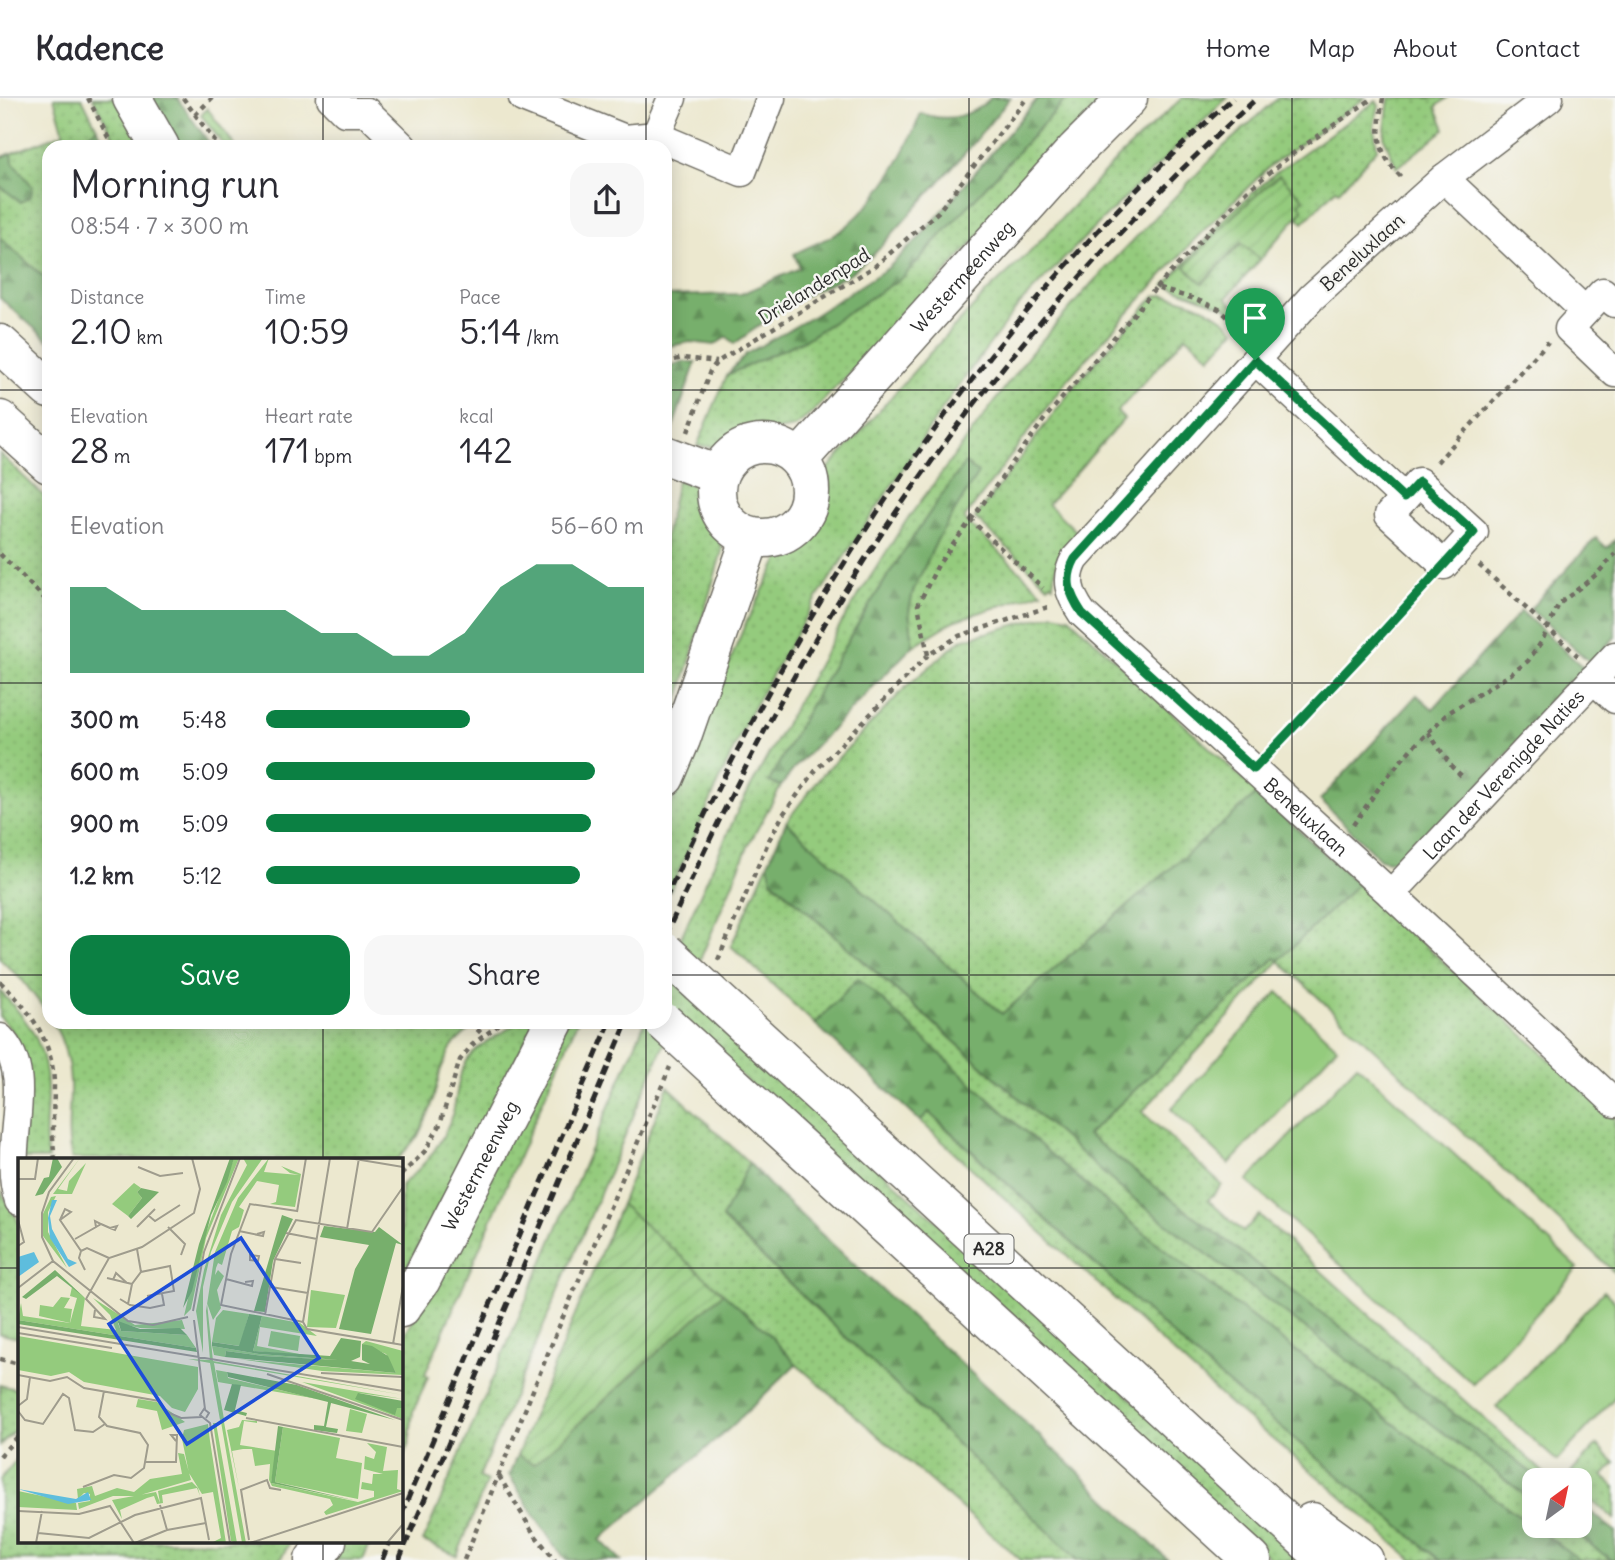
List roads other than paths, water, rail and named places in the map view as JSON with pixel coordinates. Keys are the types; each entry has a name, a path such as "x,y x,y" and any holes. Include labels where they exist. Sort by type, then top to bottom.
{"main road":[{"path":"132,98 156,140"},
{"name":"Westermeenweg","path":"799,459 1075,151 1128,98"},
{"path":"0,344 42,383"},
{"path":"0,420 42,458"},
{"path":"763,443 783,447 799,459 807,474 810,492 807,508 798,523 785,533 768,538 751,537 728,524 716,501 715,488 718,475 728,458 744,447 763,443"},
{"path":"672,458 718,475"},
{"path":"672,760 751,537"},
{"name":"A28","path":"672,958 1327,1560"},
{"name":"Westermeenweg","path":"402,1307 421,1280 550,1029"},
{"name":"A28","path":"672,1029 1252,1560"},
{"name":"A28","path":"1085,1407 1221,1560"},
{"name":"A28","path":"1181,1426 1364,1560"},
{"path":"290,1560 299,1542"},
{"path":"314,1560 326,1542"}],"street":[{"path":"331,98 345,112 367,112 396,140"},
{"path":"523,98 617,140"},
{"path":"656,136 672,98"},
{"path":"672,143 742,172 771,98"},
{"name":"Beneluxlaan","path":"1549,98 1444,178 1312,297 1075,559 1069,570 1068,585 1071,598 1082,613 1339,846 1615,1103"},
{"path":"638,140 656,136 666,140"},
{"path":"1444,178 1577,320 1615,373"},
{"path":"1577,320 1603,292 1615,303"},
{"path":"1260,355 1412,490 1474,532 1452,556 1389,515 1412,490"},
{"path":"1602,669 1615,699"},
{"name":"Laan der Verenigde Naties","path":"1391,894 1602,669"},
{"path":"0,1038 14,1065 15,1083 5,1149 7,1174 18,1199"}],"railway":[{"path":"672,885 718,788 776,679 839,572 907,469 980,370 1059,274 1143,184 1233,98"},
{"path":"672,922 733,792 783,697 836,604 907,496 998,374 1096,259 1148,204 1257,98"},
{"path":"402,1513 607,1029"},
{"path":"399,1560 624,1029"},
{"path":"382,1560 390,1542"}]}
